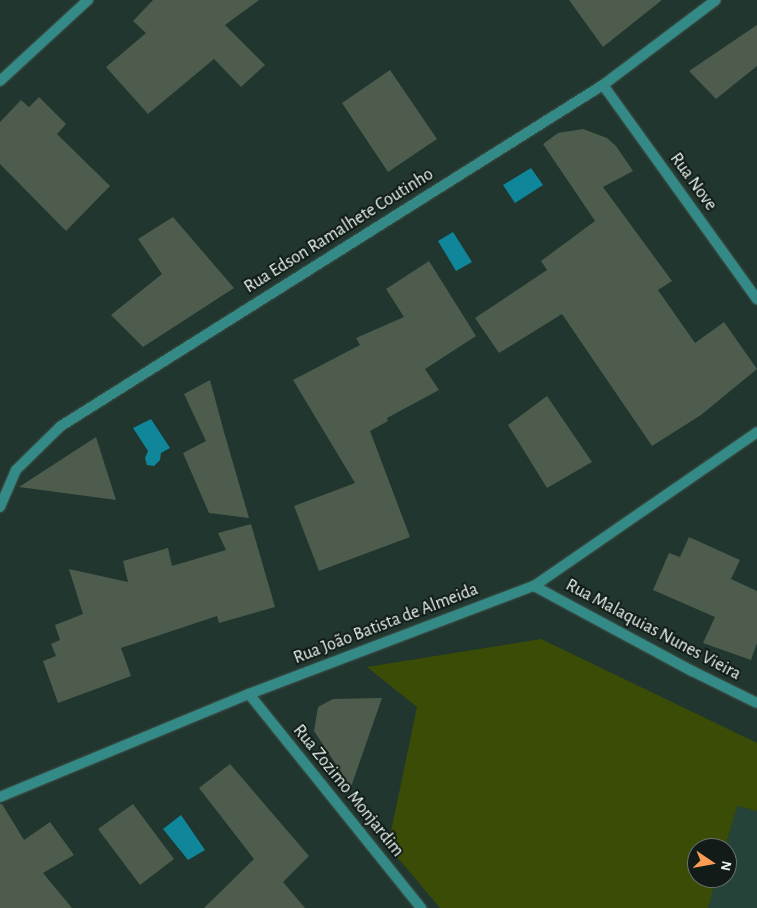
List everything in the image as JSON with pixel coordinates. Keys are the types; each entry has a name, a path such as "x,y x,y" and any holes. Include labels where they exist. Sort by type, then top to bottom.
{"street":[{"path":"0,80 88,0"},
{"name":"Rua Edson Ramalhete Coutinho","path":"0,507 16,470 60,426 603,84 716,0"},
{"name":"Rua Nove","path":"603,84 757,299"},
{"name":"Rua João Batista de Almeida","path":"0,797 249,694 534,586 757,432"},
{"name":"Rua Malaquias Nunes Vieira","path":"534,586 692,671 757,703"},
{"name":"Rua Zozimo Monjardim","path":"249,694 421,908"}],"shaded area":[{"path":"737,806 757,811 757,908 708,908 713,888 737,888 737,838 728,838"}],"green space":[{"path":"541,639 757,743 757,811 737,806 728,838 687,838 687,888 713,888 708,908 440,908 388,846 417,707 367,667"}],"water":[{"path":"531,168 543,185 515,203 503,185"},
{"path":"453,232 472,262 456,271 438,241"},
{"path":"151,419 170,448 161,453 160,460 154,466 147,465 145,458 148,451 133,428"},
{"path":"181,815 205,850 188,860 163,829"}],"building":[{"path":"153,0 259,0 225,25 265,65 241,87 214,59 148,114 106,67 146,33 133,21"},
{"path":"569,0 662,0 603,47"},
{"path":"757,25 757,66 716,99 689,71"},
{"path":"390,70 437,139 388,172 342,103"},
{"path":"39,97 66,124 57,134 110,186 66,231 0,164 0,122 21,100 29,107"},
{"path":"583,129 607,138 616,146 633,171 603,187 672,281 658,290 695,343 724,322 757,369 701,415 652,446 562,314 499,353 475,318 547,270 541,261 595,221 543,144 558,133"},
{"path":"173,217 234,288 143,347 111,315 162,274 138,239"},
{"path":"429,261 476,336 425,369 439,390 387,418 388,421 370,431 410,537 319,571 294,506 355,483 293,380 360,345 356,338 404,317 386,289"},
{"path":"210,380 249,518 209,513 183,453 206,441 184,394"},
{"path":"547,396 592,462 547,488 508,425"},
{"path":"96,437 116,500 19,487"},
{"path":"251,524 275,607 219,623 217,616 121,648 131,676 58,703 43,661 56,656 51,644 60,640 55,625 83,614 69,569 128,582 123,561 168,548 172,566 226,550 218,533"},
{"path":"689,537 740,560 731,579 757,591 757,643 751,660 703,643 715,617 653,590 669,553 680,557"},
{"path":"382,698 351,787 314,731 318,707 333,699"},
{"path":"230,764 309,856 283,882 305,908 204,908 254,859 199,788"},
{"path":"0,804 2,804 24,840 50,822 74,855 43,873 72,908 0,908"},
{"path":"133,804 174,859 140,885 98,829"}]}
